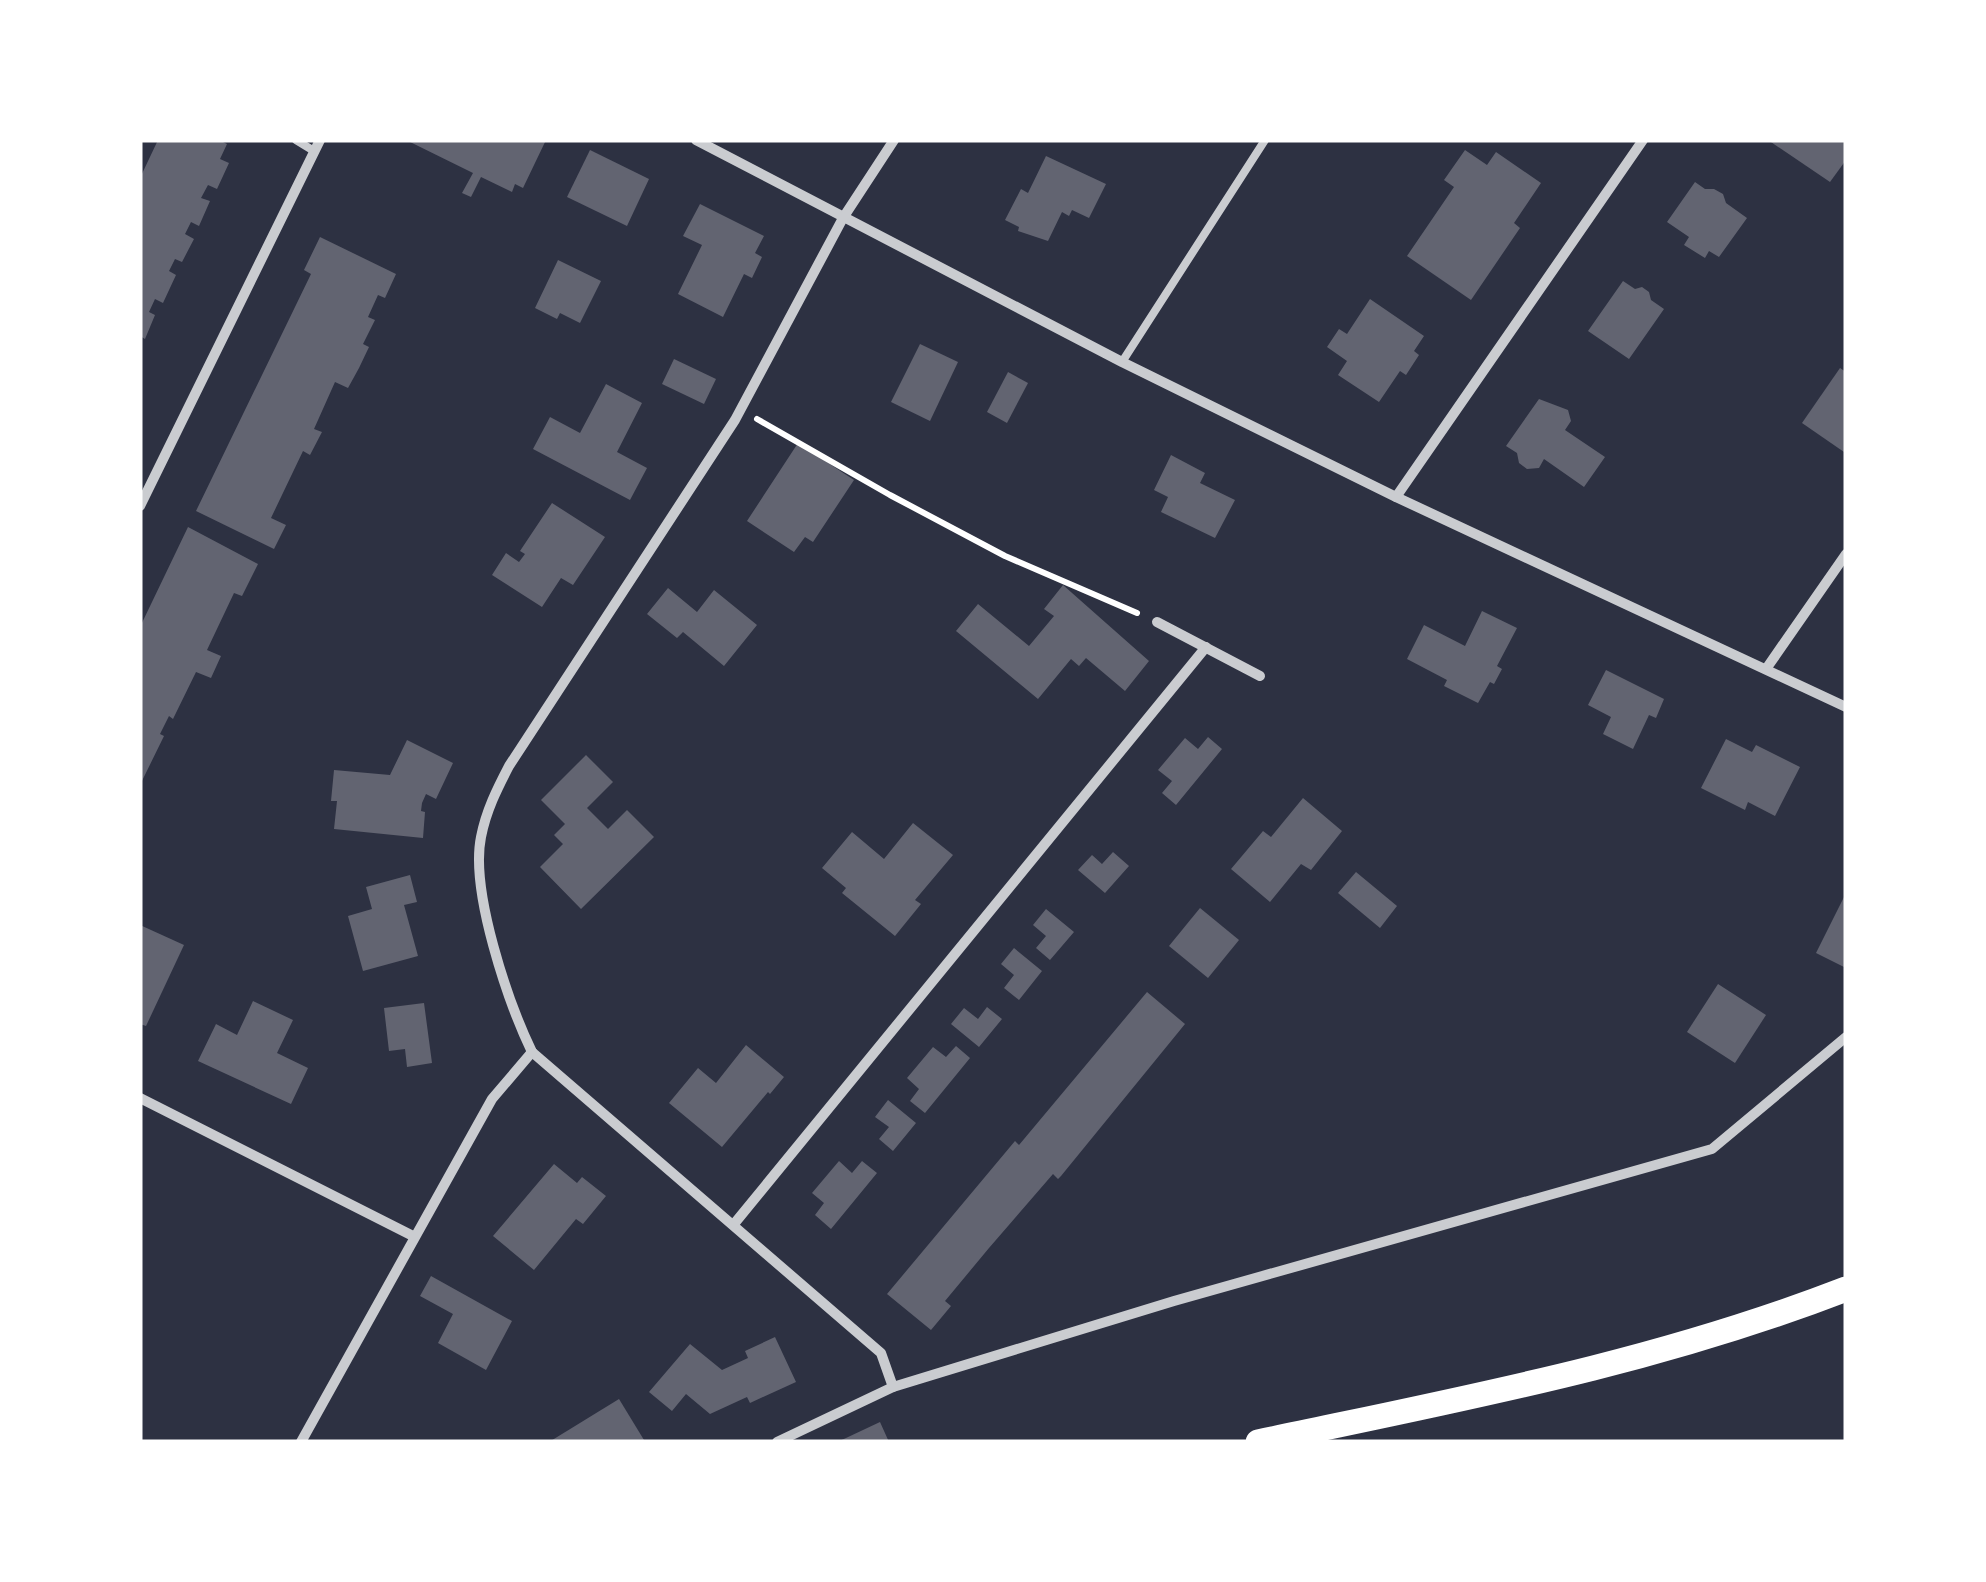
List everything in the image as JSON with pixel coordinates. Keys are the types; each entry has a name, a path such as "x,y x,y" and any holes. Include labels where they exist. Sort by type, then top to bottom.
{"main road":[{"path":"1258,1442 1608,1367 1765,1319 1846,1289"}],"street":[{"path":"696,140 1122,362 1396,497 1846,707"},
{"path":"893,1387 881,1353 532,1052 519,1026 498,959 480,873 480,840 491,800 509,766 740,409 843,218 894,140"},
{"path":"1396,497 1644,140"},
{"path":"140,506 317,146"},
{"path":"1766,669 1846,554"},
{"path":"1157,622 1260,676"},
{"path":"734,1224 1206,647"},
{"path":"778,1442 893,1387 1174,1301 1712,1149 1846,1037"},
{"path":"300,1442 492,1098 532,1052"},
{"path":"140,1098 413,1236"}],"lane":[{"path":"296,140 317,146"},
{"path":"1122,362 1265,140"}],"path":[{"path":"740,409 1005,556 1157,622"}],"building":[{"path":"158,140 219,140 227,144 220,159 229,163 217,189 208,185 201,198 210,201 199,226 191,222 185,234 194,239 182,262 175,259 169,271 176,275 163,303 155,299 149,312 155,315 145,339 140,336 140,178"},
{"path":"406,140 546,140 523,188 515,184 512,192 481,177 471,197 462,193 473,173"},
{"path":"1768,140 1846,140 1846,160 1830,182"},
{"path":"590,150 649,179 627,226 567,197"},
{"path":"1465,150 1487,165 1496,152 1541,183 1514,223 1520,228 1471,300 1407,256 1454,187 1444,180"},
{"path":"1046,156 1106,184 1089,218 1072,210 1069,216 1062,212 1048,241 1018,231 1019,227 1005,220 1021,189 1028,193"},
{"path":"1695,182 1723,194 1726,203 1747,218 1719,257 1709,251 1705,258 1684,245 1689,237 1667,222"},
{"path":"700,204 764,236 755,253 762,257 752,278 744,274 723,317 678,294 702,245 683,236"},
{"path":"320,237 396,274 385,298 378,295 368,317 375,320 363,344 369,347 359,368 348,388 335,382 314,429 322,432 310,455 303,451 271,518 286,525 274,549 196,511 311,274 304,270"},
{"path":"558,260 601,281 580,323 560,313 557,319 535,308"},
{"path":"1623,281 1635,289 1642,287 1664,309 1629,359 1588,331"},
{"path":"1370,299 1424,336 1414,351 1419,355 1406,375 1400,371 1379,402 1338,375 1347,361 1327,347 1339,329 1347,334"},
{"path":"920,344 958,362 930,421 891,402"},
{"path":"674,359 716,379 704,404 662,384"},
{"path":"1840,368 1846,372 1844,452 1802,423"},
{"path":"1008,372 1028,383 1007,423 987,412"},
{"path":"606,384 642,403 617,452 647,468 630,500 533,449 550,417 580,433"},
{"path":"1539,399 1568,410 1571,421 1565,430 1605,457 1584,487 1544,459 1539,468 1527,469 1519,463 1517,453 1506,446"},
{"path":"798,443 854,480 813,542 805,537 794,552 747,521"},
{"path":"1171,455 1205,473 1200,483 1235,500 1215,538 1161,512 1168,497 1154,490"},
{"path":"552,503 605,537 573,585 561,578 542,607 492,575 506,553 519,562 525,554 520,551"},
{"path":"188,527 258,564 242,596 234,593 207,650 221,656 211,678 196,672 173,719 169,716 160,734 164,736 140,785 140,627"},
{"path":"1063,585 1149,661 1125,691 1086,658 1079,666 1071,659 1038,699 956,631 978,604 1029,646 1054,616 1044,609"},
{"path":"668,588 697,612 714,590 757,625 724,666 683,632 677,638 647,614"},
{"path":"1482,611 1517,628 1497,666 1502,669 1478,703 1444,686 1447,680 1407,659 1424,625 1465,646"},
{"path":"1606,670 1664,699 1656,718 1649,715 1633,749 1603,734 1611,717 1588,705"},
{"path":"1208,737 1222,749 1176,805 1162,793 1172,781 1158,770 1185,738 1198,749"},
{"path":"1726,739 1752,752 1756,745 1800,767 1775,816 1748,802 1745,810 1701,788"},
{"path":"407,740 453,763 436,799 426,794 422,803 423,838 334,829 334,770 390,775"},
{"path":"586,755 613,782 587,808 608,829 627,810 654,837 581,909 540,867 563,844 554,835 565,824 541,800"},
{"path":"1303,798 1342,831 1311,870 1301,864 1270,902 1231,869 1263,831 1271,837"},
{"path":"913,823 953,855 915,900 921,904 895,936 842,893 846,888 822,868 852,832 884,859"},
{"path":"1113,852 1129,866 1105,893 1078,870 1092,855 1102,864"},
{"path":"1356,872 1397,906 1380,928 1338,893"},
{"path":"410,875 417,902 404,905 418,956 363,971 348,916 372,909 366,887"},
{"path":"1846,893 1846,968 1816,953"},
{"path":"1200,908 1239,940 1208,978 1169,946"},
{"path":"1046,909 1074,932 1050,960 1036,948 1046,936 1033,925"},
{"path":"140,925 184,945 146,1026 140,1024"},
{"path":"1014,948 1042,971 1019,1000 1004,988 1014,975 1001,964"},
{"path":"1718,984 1766,1015 1735,1063 1687,1032"},
{"path":"1147,992 1185,1024 1061,1176 1058,1179 1053,1174 945,1301 951,1306 931,1330 887,1294"},
{"path":"253,1001 293,1020 277,1053 308,1068 291,1104 198,1061 216,1024 237,1035"},
{"path":"424,1003 432,1063 407,1067 405,1049 389,1051 384,1008"},
{"path":"987,1007 1002,1019 979,1047 951,1024 964,1008 978,1019"},
{"path":"746,1045 784,1077 722,1147 669,1103 698,1068 716,1083"},
{"path":"956,1046 970,1058 925,1113 910,1101 919,1089 907,1078 933,1047 946,1057"},
{"path":"888,1100 916,1123 893,1151 879,1139 889,1127 875,1117"},
{"path":"839,1161 852,1173 862,1161 877,1173 831,1229 815,1215 824,1203 812,1193"},
{"path":"554,1164 577,1183 582,1177 606,1196 583,1224 576,1219 534,1270 493,1236"},
{"path":"431,1276 512,1321 486,1370 438,1343 453,1314 420,1296"},
{"path":"775,1337 796,1382 750,1403 747,1397 710,1414 686,1394 672,1411 649,1392 690,1344 722,1370 748,1358 745,1351"},
{"path":"619,1399 644,1440 549,1442"},
{"path":"880,1422 889,1442 837,1442 846,1438"}]}
